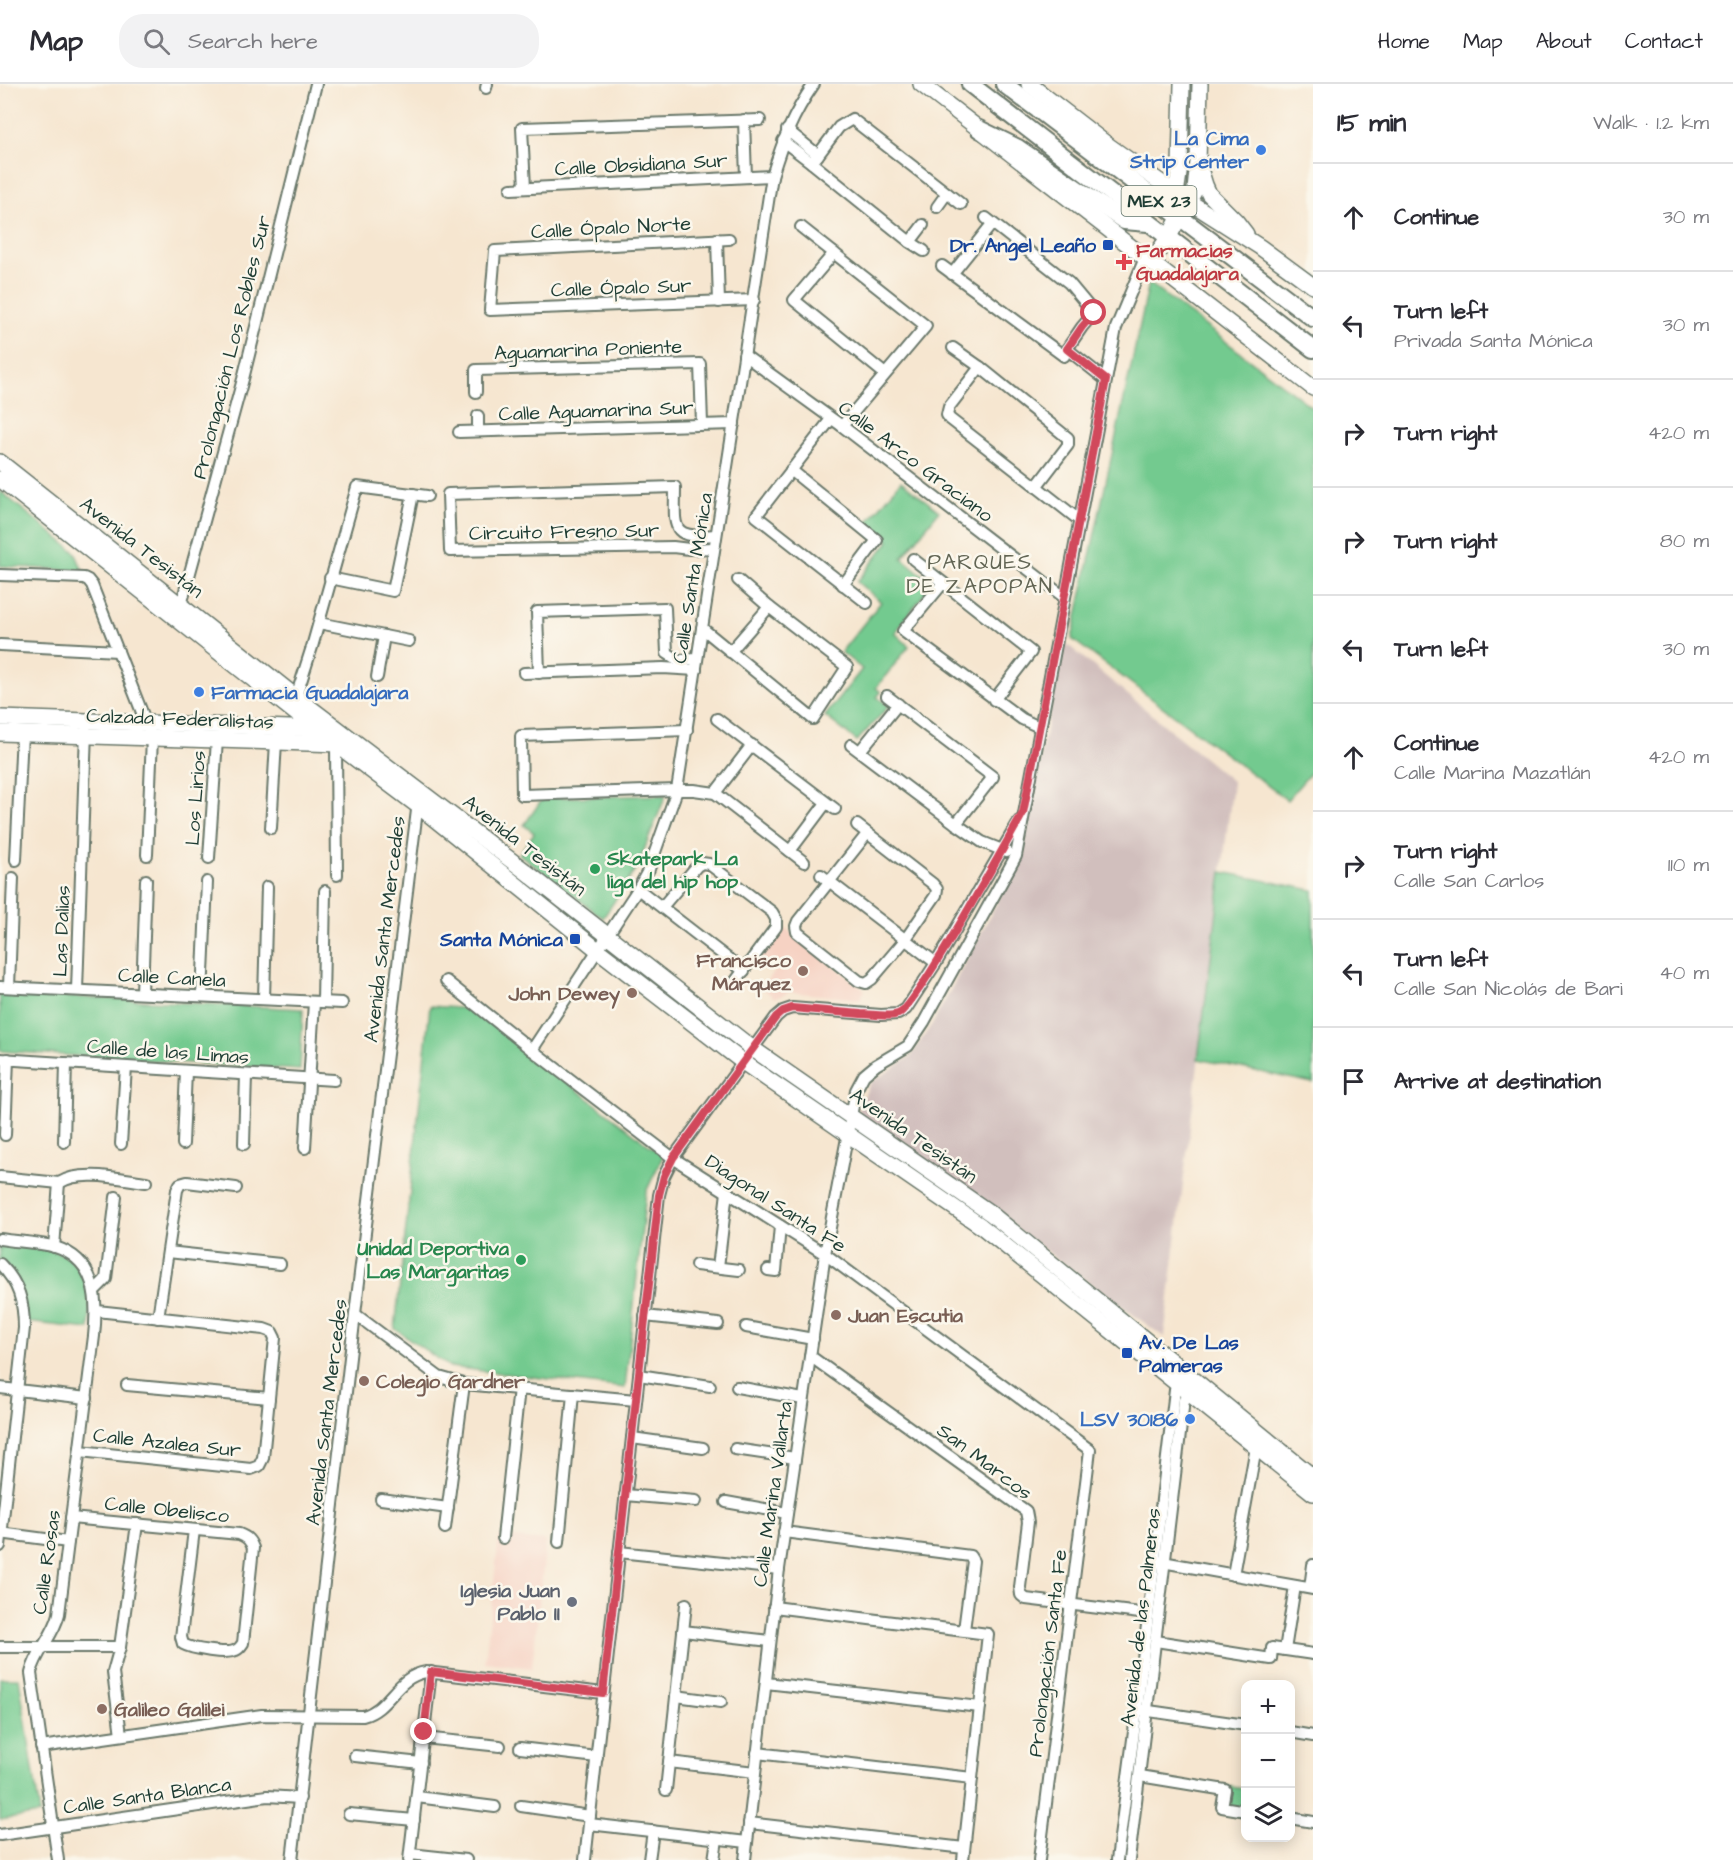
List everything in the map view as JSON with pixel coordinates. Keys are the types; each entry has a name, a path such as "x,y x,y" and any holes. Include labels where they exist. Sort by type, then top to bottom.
{"main road":[{"name":"MEX 23","path":"970,84 1313,349"},
{"name":"MEX 23","path":"1004,84 1313,318"},
{"path":"979,129 1018,148 1124,221 1159,231"}],"street":[{"name":"Prolongación Los Robles Sur","path":"179,612 243,379 316,84"},
{"name":"Calle Santa Mónica","path":"532,1050 638,889 649,869 677,790 772,176 787,130 814,84"},
{"path":"921,84 1145,264 1313,388"},
{"path":"1029,84 1109,146 1183,198 1256,244 1313,286"},
{"path":"1145,264 1159,231 1176,215 1183,198 1179,167 1182,84"},
{"path":"1183,198 1195,190 1200,84"},
{"path":"815,159 839,127 852,119 961,204"},
{"path":"744,120 746,177"},
{"path":"525,189 522,128 760,120"},
{"path":"787,130 815,159 910,242 924,251"},
{"path":"783,141 815,159"},
{"path":"1198,162 1209,194 1256,244"},
{"name":"Calle Obsidiana Sur","path":"512,189 772,176"},
{"path":"938,207 947,193"},
{"path":"942,266 952,274 1064,356 1082,327 1094,313 1069,283 989,221 952,274"},
{"path":"910,242 923,225"},
{"path":"801,227 926,326 842,426"},
{"path":"717,239 719,302"},
{"name":"Calle Ópalo Norte","path":"490,310 495,251 729,239"},
{"path":"834,253 794,300 885,374"},
{"name":"Calle Marina Vallarta","path":"745,1860 774,1607 803,1399 825,1254 856,1090 864,1075 908,1046 924,1022 1016,856 1064,597 1112,359 1116,328 1145,264"},
{"name":"Calle Ópalo Sur","path":"490,310 754,300"},
{"path":"953,348 1068,438 1068,445 1036,487"},
{"path":"1067,349 1106,380"},
{"name":"Calle Arco Graciano","path":"744,356 842,426 1064,597"},
{"name":"Aguamarina Poniente","path":"476,392 476,370 700,364 702,424"},
{"path":"980,367 949,407 947,415 952,422 1079,520"},
{"path":"478,416 478,431"},
{"path":"831,419 756,516 867,603"},
{"name":"Calle Aguamarina Sur","path":"459,432 734,424"},
{"name":"Avenida Tesistán","path":"0,462 37,500 179,612 316,729 338,737"},
{"path":"791,470 877,540 843,585"},
{"name":"Avenida Tesistán","path":"0,479 37,500"},
{"path":"296,697 357,487 427,496"},
{"name":"Circuito Fresno Sur","path":"714,548 450,551 448,495 675,487 675,520 681,532 687,536 696,537 716,535"},
{"path":"330,578 393,591 413,495"},
{"path":"913,559 1031,652 994,700"},
{"path":"0,575 88,580 152,738 147,855"},
{"path":"702,628 813,719 847,667 738,580"},
{"path":"943,583 903,631 994,700 1022,719 1039,727"},
{"path":"730,652 769,607"},
{"path":"539,673 537,612 665,608 667,653 672,658 697,664"},
{"name":"Avenida Tesistán","path":"179,612 296,697 338,737 609,936 753,1049 990,1213 1187,1382 1256,1447 1313,1493"},
{"path":"319,623 409,641"},
{"path":"377,677 384,636"},
{"path":"0,645 118,651"},
{"path":"524,673 663,668 697,664"},
{"path":"886,696 993,777 956,824"},
{"path":"898,704 856,748 982,842 1016,856"},
{"name":"Calzada Federalistas","path":"0,718 152,738 276,742 338,737 359,745"},
{"path":"717,719 830,806 790,851"},
{"name":"Calzada Federalistas","path":"0,733 22,734 146,723 316,729"},
{"name":"Las Dalias","path":"77,990 86,729"},
{"path":"687,730 521,736 522,795 694,789 715,792 804,862"},
{"path":"16,860 22,734"},
{"path":"338,737 338,875"},
{"name":"Los Lirios","path":"208,858 217,740"},
{"path":"271,828 276,742"},
{"name":"Avenida Tesistán","path":"359,745 599,951 743,1062 981,1226 1313,1477"},
{"path":"715,792 752,746"},
{"name":"Avenida Santa Mercedes","path":"292,1860 418,797"},
{"path":"585,1860 645,1316 659,1195 664,1176 673,1158 776,1017 783,1011 792,1008 880,1015 898,1014 906,1009 936,963 1023,813"},
{"path":"857,825 937,889 936,895 905,940 866,983 859,981 797,932 795,926 825,878 867,834"},
{"path":"662,907 696,866 702,862 709,864 772,912 776,919 776,927 735,982"},
{"path":"4,987 13,878"},
{"path":"825,878 936,963"},
{"path":"142,993 146,880"},
{"path":"202,996 207,882"},
{"path":"264,999 267,887"},
{"path":"638,889 744,971"},
{"path":"304,1148 318,1002 325,891"},
{"name":"Diagonal Santa Fe","path":"446,981 673,1158 825,1254 1090,1450"},
{"name":"Calle Canela","path":"4,987 342,1003"},
{"path":"906,1009 924,1022"},
{"path":"4,1059 5,1135"},
{"name":"Calle de las Limas","path":"4,1059 334,1080"},
{"path":"64,1142 66,1063"},
{"path":"121,1144 126,1067"},
{"path":"183,1144 186,1071"},
{"path":"244,1144 246,1075"},
{"path":"0,1177 59,1183 75,1177 146,1182"},
{"path":"158,1318 177,1190 180,1184 187,1182 236,1188"},
{"path":"0,1239 54,1246 59,1183"},
{"path":"718,1268 728,1192"},
{"path":"95,1290 106,1279 117,1197"},
{"path":"768,1270 776,1271 780,1226"},
{"name":"Calle Rosas","path":"54,1246 83,1266 95,1290 97,1311 59,1614 57,1624 36,1657 32,1673 58,1860"},
{"path":"168,1252 280,1264"},
{"path":"0,1264 16,1284 23,1300 24,1314 0,1546"},
{"path":"696,1265 740,1270"},
{"path":"97,1311 264,1329 272,1332 275,1338 268,1398 127,1384"},
{"path":"355,1314 439,1377 464,1384 636,1400"},
{"path":"645,1316 718,1324"},
{"path":"746,1327 813,1339"},
{"name":"San Marcos","path":"810,1356 1026,1511 1028,1522 1021,1595 1026,1599 1148,1614"},
{"path":"639,1375 711,1386"},
{"name":"Avenida de las Palmeras","path":"1129,1860 1140,1776 1148,1614 1159,1562 1187,1382"},
{"path":"445,1528 464,1384"},
{"path":"737,1387 803,1399"},
{"path":"0,1388 87,1398"},
{"path":"503,1538 519,1388"},
{"path":"559,1542 573,1394"},
{"name":"Calle Azalea Sur","path":"80,1451 251,1468 259,1466 263,1458 268,1398"},
{"path":"632,1438 703,1448"},
{"path":"1233,1575 1256,1447"},
{"path":"735,1449 795,1458"},
{"name":"Prolongación Santa Fe","path":"1039,1860 1090,1450"},
{"path":"625,1495 696,1501"},
{"path":"381,1500 448,1508"},
{"path":"726,1502 787,1513"},
{"name":"Calle Obelisco","path":"71,1518 137,1524 194,1530 246,1536 253,1548 243,1643 238,1650 230,1652 190,1648 183,1644 181,1637 194,1530"},
{"path":"121,1736 113,1672 120,1647 137,1524"},
{"path":"784,1532 970,1556 973,1561 964,1630"},
{"path":"1,1534 68,1542"},
{"path":"619,1552 779,1569"},
{"path":"1159,1562 1311,1589 1313,1565"},
{"name":"Avenida de las Palmeras","path":"1118,1860 1156,1641 1159,1562"},
{"path":"1285,1650 1295,1586"},
{"path":"666,1790 686,1604"},
{"path":"749,1823 963,1854 972,1778 988,1634 774,1607"},
{"path":"683,1631 770,1641"},
{"path":"1156,1641 1270,1659 1272,1648 1313,1654"},
{"path":"0,1647 120,1647"},
{"path":"431,1672 410,1857 466,1860"},
{"path":"41,1747 262,1715 363,1716 377,1709 409,1677 417,1673 431,1672 603,1693"},
{"path":"766,1683 980,1707"},
{"path":"676,1696 722,1702"},
{"path":"1143,1710 1241,1724"},
{"path":"1295,1733 1313,1736"},
{"path":"424,1738 500,1746"},
{"path":"520,1748 597,1757"},
{"path":"757,1753 972,1778"},
{"path":"355,1756 421,1763"},
{"path":"669,1762 755,1772"},
{"path":"1140,1776 1225,1790 1222,1807 1241,1810"},
{"name":"Calle Santa Blanca","path":"0,1835 267,1796 300,1798"},
{"path":"417,1797 495,1807"},
{"path":"521,1806 653,1831 747,1842"},
{"path":"349,1814 414,1820"},
{"path":"1295,1819 1313,1822"},
{"path":"649,1860 653,1831"},
{"path":"714,1860 717,1839"}],"shaded area":[{"path":"1063,641 1233,782 1164,1337 857,1113 870,1083 910,1057 934,1021 1022,856"},
{"path":"781,925 865,990 860,999 790,992 775,998 762,988 776,970 758,956"},
{"path":"499,1536 546,1541 532,1668 485,1662"}],"green space":[{"path":"1149,283 1313,408 1313,770 1287,800 1072,639"},
{"path":"901,481 939,511 902,558 932,583 895,633 909,646 876,688 881,692 877,697 889,706 857,741 825,716 862,669 841,652 881,602 857,582 889,541 867,523"},
{"path":"0,491 75,552 83,571 0,566"},
{"path":"666,795 637,868 603,918 519,854 534,833 524,825 543,798"},
{"path":"1222,872 1313,890 1313,1083 1198,1059"},
{"path":"0,993 303,1009 300,1070 0,1051"},
{"name":"Unidad Deportiva Las Margaritas","path":"430,1006 472,1009 663,1156 646,1192 625,1388 450,1367 395,1329"},
{"path":"0,1244 52,1250 74,1262 81,1271 88,1293 89,1329 26,1322 0,1261"},
{"path":"0,1678 19,1678 40,1814 0,1820"},
{"path":"1224,1786 1241,1788 1241,1812 1220,1808"}],"place":[{"name":"La Cima Strip Center","path":"1261,150"},
{"name":"Dr. Angel Leaño","path":"1108,245"},
{"name":"Farmacias Guadalajara","path":"1124,262"},
{"name":"Farmacia Guadalajara","path":"199,692"},
{"name":"Skatepark La liga del hip hop","path":"595,869"},
{"name":"Santa Mónica","path":"575,939"},
{"name":"Francisco Márquez","path":"803,971"},
{"name":"John Dewey","path":"632,993"},
{"name":"Unidad Deportiva Las Margaritas","path":"521,1260"},
{"name":"Juan Escutia","path":"836,1315"},
{"name":"Av. De Las Palmeras","path":"1127,1353"},
{"name":"Colegio Gardner","path":"364,1381"},
{"name":"LSV 30186","path":"1190,1419"},
{"name":"Iglesia Juan Pablo II","path":"572,1602"},
{"name":"Galileo Galilei","path":"102,1709"}],"district":[{"name":"PARQUES DE ZAPOPAN","path":"980,574"}],"route":[{"path":"424,1732 431,1672 603,1693 645,1312 659,1195 664,1176 673,1158 776,1017 783,1011 792,1008 880,1015 898,1014 906,1009 936,963 1023,813 1106,380 1067,349 1094,313"}]}
